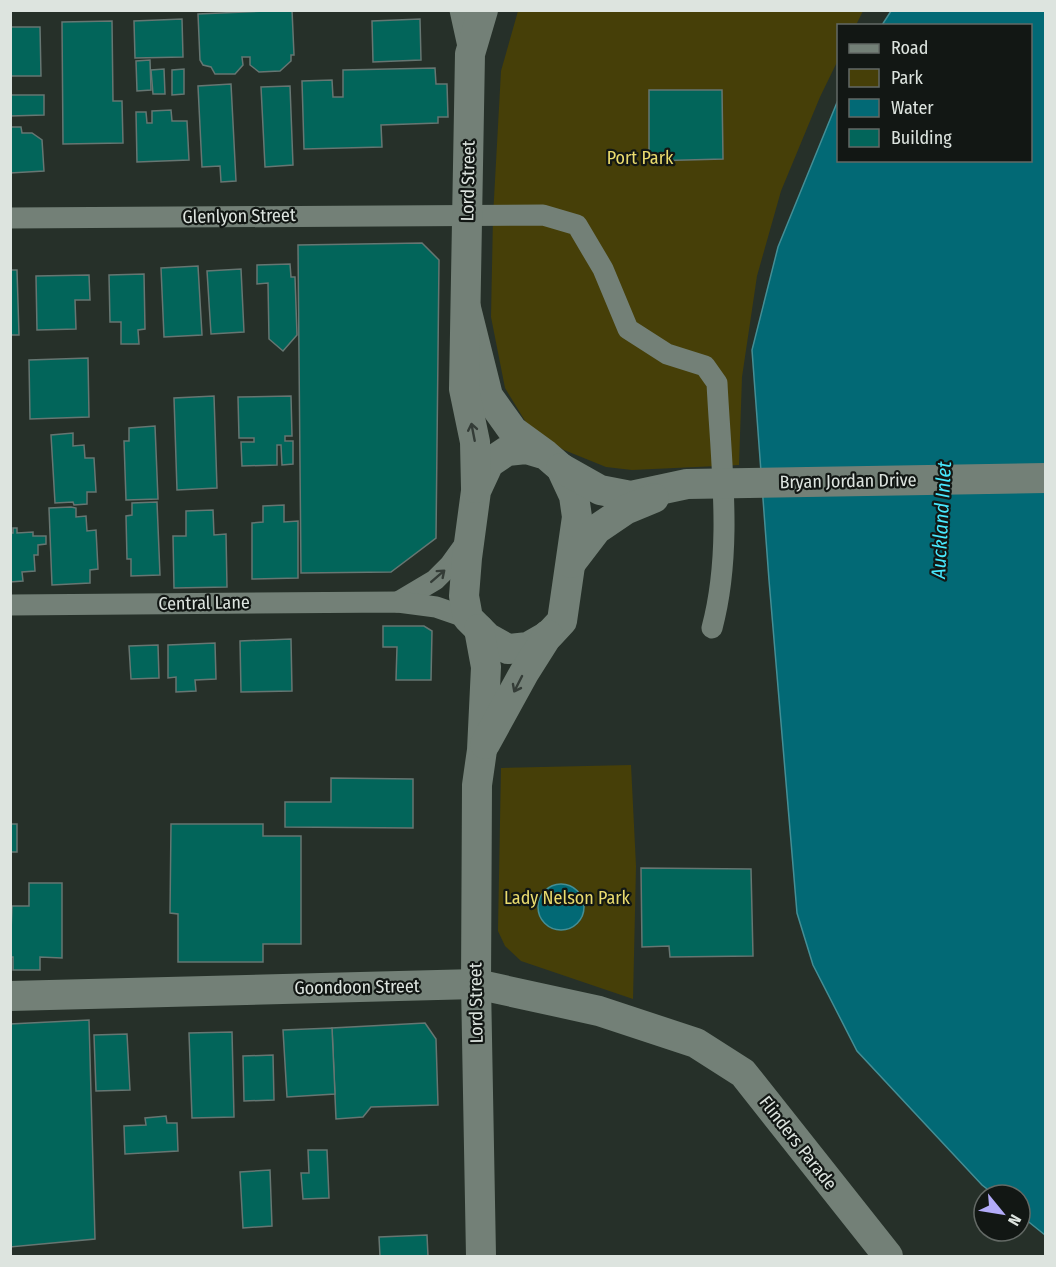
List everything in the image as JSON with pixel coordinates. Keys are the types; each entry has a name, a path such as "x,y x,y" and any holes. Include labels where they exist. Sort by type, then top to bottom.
{"main road":[{"name":"Lord Street","path":"481,1257 476,984 477,784 482,750 486,667 464,596 476,491 475,442 464,389 470,54 483,10"},
{"name":"Lord Street","path":"466,308 488,396 513,431 553,462 574,496 577,517 562,621 549,634 524,673 482,750"},
{"path":"476,491 489,463 507,451 526,449 553,462"},
{"name":"Bryan Jordan Drive","path":"553,462 600,490 631,496 687,484 1046,478"},
{"name":"Bryan Jordan Drive","path":"570,565 597,529 626,510 687,484"},
{"path":"473,624 488,638 508,648 528,647 549,634"},
{"name":"Goondoon Street","path":"10,996 476,984 599,1011 696,1043"},
{"name":"Flinders Parade","path":"696,1043 743,1073 888,1257"}],"street":[{"name":"Lord Street","path":"460,10 470,54"},
{"name":"Glenlyon Street","path":"10,218 468,214 543,215 578,225 603,269 628,329 667,354 705,366 717,383 724,542 720,599 712,628"},
{"path":"398,602 435,580 450,565 469,539"},
{"name":"Central Lane","path":"10,605 398,602 436,607 473,624"}],"green space":[{"name":"Port Park","path":"518,11 863,11 856,24 837,24 837,62 781,191 757,276 742,377 739,465 632,470 606,467 564,450 530,429 505,388 491,317 493,217 501,71"},
{"name":"Lady Nelson Park","path":"631,765 636,866 633,999 521,961 505,946 498,931 501,768"}],"water":[{"name":"Auckland Inlet","path":"891,11 1045,11 1045,1235 1032,1225 1032,1183 980,1183 857,1051 813,965 797,913 752,350 778,247 837,102 837,162 1032,162 1032,24 883,24"},
{"path":"561,884 570,885 577,891 583,898 583,916 577,923 570,929 561,930 552,929 545,923 539,916 538,907 539,898 545,891 552,885"}],"building":[{"path":"292,10 294,55 291,55 291,61 280,71 259,72 250,65 250,57 242,57 243,65 235,74 215,74 211,67 203,65 200,60 198,14"},
{"path":"182,19 183,57 135,58 134,21"},
{"path":"420,19 421,60 373,62 372,21"},
{"path":"112,21 113,101 122,101 123,143 63,144 62,22"},
{"path":"10,27 40,27 41,76 10,76"},
{"path":"150,60 151,90 137,91 136,61"},
{"path":"435,68 436,84 447,84 448,117 438,117 438,123 381,125 382,147 304,149 302,81 332,80 333,97 343,97 343,70"},
{"path":"164,69 165,94 153,94 151,70"},
{"path":"184,69 184,94 172,95 172,70"},
{"path":"231,84 236,181 221,182 220,166 202,167 198,86"},
{"path":"290,86 293,165 265,167 261,87"},
{"path":"649,90 722,90 723,159 649,161"},
{"path":"10,95 44,95 44,115 10,116"},
{"path":"171,110 172,121 187,121 189,160 137,162 136,112 146,112 147,123 152,123 152,111"},
{"path":"10,127 21,127 22,133 32,133 42,140 44,171 10,173"},
{"path":"422,243 439,260 436,538 391,572 301,573 298,245"},
{"path":"290,264 291,277 295,277 297,335 283,351 269,339 268,283 257,284 257,265"},
{"path":"198,266 202,335 164,337 161,268"},
{"path":"241,269 244,332 211,334 207,271"},
{"path":"10,270 17,270 19,335 10,335"},
{"path":"144,274 145,329 138,330 139,344 121,344 121,322 110,322 109,275"},
{"path":"89,275 90,300 75,300 76,329 37,330 36,276"},
{"path":"88,358 89,417 30,419 29,360"},
{"path":"214,396 217,488 177,490 174,398"},
{"path":"291,396 292,436 285,436 285,441 293,441 293,464 282,465 281,445 277,445 277,465 242,466 241,442 254,442 254,438 239,438 238,397"},
{"path":"155,426 158,499 126,500 124,441 129,441 129,428"},
{"path":"73,433 73,446 84,445 85,458 94,458 96,492 87,492 87,504 55,503 51,435"},
{"path":"157,502 160,575 131,576 131,559 127,559 126,516 132,515 132,503"},
{"path":"284,505 284,522 298,521 298,578 252,579 252,523 263,522 263,506"},
{"path":"49,508 76,508 76,517 86,516 87,531 96,530 98,569 90,570 90,583 52,585"},
{"path":"213,510 214,535 226,534 227,587 174,588 173,536 186,536 186,511"},
{"path":"13,528 17,528 17,533 33,532 33,536 46,536 46,544 38,545 38,555 34,555 35,571 22,572 23,581 10,582 10,533 13,533"},
{"path":"383,626 424,626 432,631 431,680 396,680 397,647 383,647"},
{"path":"291,639 292,691 241,692 240,641"},
{"path":"215,643 216,679 195,680 196,691 176,692 176,677 168,678 168,645"},
{"path":"158,645 159,678 131,679 129,646"},
{"path":"331,778 413,779 413,828 285,827 285,802 331,802"},
{"path":"10,824 17,824 17,852 10,852"},
{"path":"171,824 263,824 263,836 301,836 301,944 263,944 263,962 178,962 178,914 170,913"},
{"path":"641,868 751,869 753,956 670,957 669,946 642,947"},
{"path":"29,883 62,883 62,958 40,957 40,970 13,970 13,957 10,957 12,906 29,906"},
{"path":"89,1020 95,1239 10,1247 10,1024"},
{"path":"425,1023 436,1039 438,1105 371,1107 363,1117 336,1119 332,1028"},
{"path":"332,1028 335,1094 287,1097 283,1030"},
{"path":"232,1032 234,1117 192,1118 189,1033"},
{"path":"127,1034 130,1090 96,1091 94,1035"},
{"path":"273,1055 274,1100 244,1101 243,1056"},
{"path":"166,1116 167,1123 177,1123 178,1151 125,1154 124,1126 146,1125 145,1118"},
{"path":"308,1150 327,1150 329,1198 303,1199 301,1173 309,1173"},
{"path":"270,1170 272,1226 243,1228 240,1172"},
{"path":"427,1235 428,1256 380,1256 379,1237"}]}
